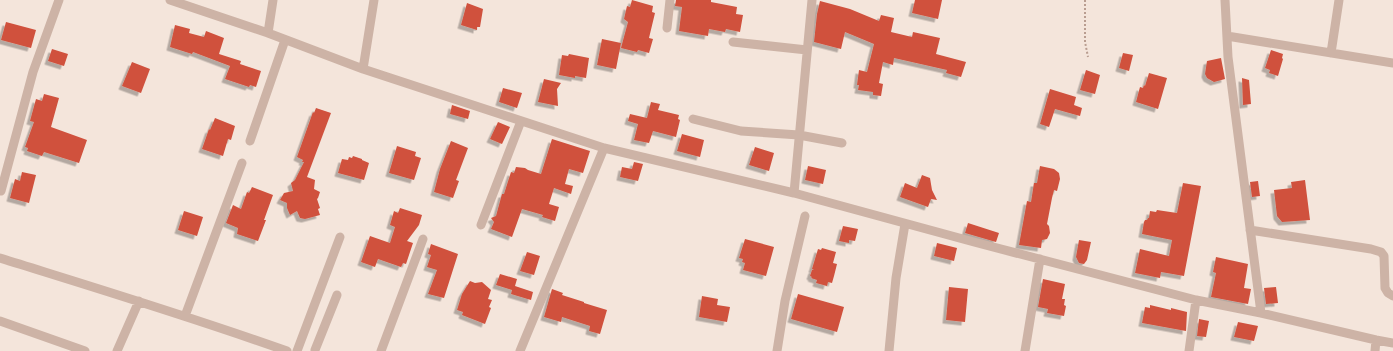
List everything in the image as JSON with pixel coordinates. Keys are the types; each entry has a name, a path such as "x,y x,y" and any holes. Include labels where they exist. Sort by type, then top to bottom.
{"street":[{"path":"1,191 33,72 59,0"},
{"path":"170,0 268,33 363,69 604,148 794,193 905,224 1196,300 1393,343"},
{"path":"268,33 273,0"},
{"path":"363,69 374,0"},
{"path":"667,28 670,0"},
{"path":"794,193 812,0"},
{"path":"1225,0 1227,36 1261,313"},
{"path":"1331,53 1339,0"},
{"path":"1227,36 1393,63"},
{"path":"250,141 285,40"},
{"path":"733,42 807,50"},
{"path":"693,119 741,131 799,135 842,143"},
{"path":"481,225 521,121"},
{"path":"520,351 604,148"},
{"path":"185,316 242,163"},
{"path":"777,351 785,301 804,216"},
{"path":"889,351 896,278 905,224"},
{"path":"1250,230 1371,249 1380,252 1384,256 1385,288 1388,293 1393,296"},
{"path":"297,351 340,237"},
{"path":"381,351 423,239"},
{"path":"0,258 139,301 287,351"},
{"path":"1025,351 1040,259"},
{"path":"314,351 337,295"},
{"path":"1188,351 1196,300"},
{"path":"117,351 139,301"},
{"path":"0,321 85,351"},
{"path":"1375,351 1376,340"}],"path":[{"path":"1085,0 1085,42 1088,57"}],"building":[{"path":"632,0 653,6 652,12 655,13 649,38 653,39 649,53 621,48 628,22 624,19 627,6 630,7"},
{"path":"676,0 711,0 711,2 737,7 736,14 743,15 740,32 726,29 725,32 709,29 708,36 679,31 682,7 675,6"},
{"path":"915,0 942,0 938,19 912,13"},
{"path":"820,1 850,9 879,21 881,15 894,18 891,32 912,37 913,32 940,38 936,54 966,62 961,77 946,73 947,70 894,58 893,65 883,62 879,83 883,84 881,96 873,95 873,92 858,90 859,85 857,85 859,70 867,72 874,44 845,32 841,49 814,42"},
{"path":"467,3 483,9 480,27 477,27 477,30 461,25"},
{"path":"6,22 36,30 31,48 1,40"},
{"path":"175,25 190,29 189,33 204,37 206,31 224,38 219,54 241,61 240,64 261,71 256,87 250,85 249,87 225,79 230,66 193,52 192,54 170,47"},
{"path":"602,39 621,43 616,69 597,65"},
{"path":"52,49 68,54 64,66 48,61"},
{"path":"1271,50 1283,54 1278,76 1269,73 1270,70 1265,68"},
{"path":"1123,53 1133,55 1129,71 1119,68"},
{"path":"569,54 589,58 586,78 575,76 575,78 559,75 562,55 568,56"},
{"path":"1221,58 1225,79 1214,82 1207,78 1205,74 1207,61"},
{"path":"132,62 150,69 141,93 122,86"},
{"path":"1086,70 1100,75 1095,94 1080,90"},
{"path":"1149,73 1167,78 1158,109 1136,102 1140,87 1143,88 1144,85 1145,86"},
{"path":"1242,78 1249,80 1251,104 1243,105"},
{"path":"544,79 561,83 557,89 558,106 538,102"},
{"path":"503,88 522,93 517,108 499,102"},
{"path":"1050,89 1076,97 1074,105 1082,108 1080,116 1055,109 1049,127 1040,124"},
{"path":"44,94 59,98 51,127 87,140 79,163 44,152 42,156 27,151 28,148 25,147 34,122 30,121 36,99 42,101"},
{"path":"651,102 660,104 658,110 679,115 678,119 680,120 676,137 653,131 649,143 634,140 638,124 628,121 630,114 647,118"},
{"path":"452,105 470,111 468,119 450,114"},
{"path":"316,108 331,113 307,177 315,180 314,189 320,192 317,199 320,208 318,209 320,215 305,219 300,218 297,211 290,215 287,208 287,203 280,200 284,193 293,191 291,183 295,180 304,162 297,157 313,112 314,113"},
{"path":"215,118 235,126 231,140 228,139 223,156 202,149 209,129 210,130"},
{"path":"498,122 510,127 502,144 490,139"},
{"path":"682,134 704,140 700,157 677,151"},
{"path":"552,139 590,151 583,173 569,169 565,184 573,186 571,194 554,188 549,204 559,207 555,221 542,217 543,215 522,209 512,237 491,229 494,222 491,218 496,216 502,194 504,194 511,172 514,173 516,167 525,168 541,174"},
{"path":"451,141 468,148 456,180 459,181 453,198 434,192 440,169"},
{"path":"397,146 416,152 415,156 421,158 414,180 389,173"},
{"path":"755,147 774,153 769,171 749,165"},
{"path":"353,156 369,163 364,180 338,173 342,159 348,160 349,157 352,158"},
{"path":"634,162 643,164 638,181 620,177 622,167 632,169"},
{"path":"808,166 826,170 823,184 805,180"},
{"path":"1040,166 1054,169 1059,173 1060,179 1057,191 1054,190 1047,224 1049,226 1050,233 1047,239 1042,240 1041,248 1019,245 1027,201 1031,202 1034,183 1037,183"},
{"path":"22,172 36,175 29,203 10,198 15,179 20,181"},
{"path":"922,175 930,178 932,190 937,200 931,199 928,207 900,197 905,183 917,188"},
{"path":"1305,180 1310,220 1282,222 1277,216 1274,190 1292,188 1291,182"},
{"path":"1258,181 1260,196 1252,197 1250,182"},
{"path":"1183,183 1201,186 1184,276 1161,272 1160,278 1135,273 1140,249 1169,256 1172,240 1142,234 1144,222 1149,218 1150,211 1156,212 1157,210 1177,213"},
{"path":"252,187 273,195 258,241 237,234 238,228 226,223 233,205 241,209 247,192 249,193"},
{"path":"400,208 422,215 419,225 407,241 413,243 406,264 403,263 401,267 378,259 375,267 361,262 370,236 390,243 395,227 390,225 394,211 398,213"},
{"path":"184,211 203,217 197,236 178,230"},
{"path":"968,223 999,233 996,242 965,233"},
{"path":"843,226 858,229 855,241 849,240 849,243 839,241"},
{"path":"745,239 774,247 766,276 743,270 745,263 742,262 743,259 739,258"},
{"path":"1079,240 1091,242 1087,260 1084,264 1079,263 1076,257"},
{"path":"937,243 957,248 954,261 934,256"},
{"path":"431,244 458,254 444,298 428,294 437,270 427,267 431,255 428,254"},
{"path":"822,248 836,252 833,263 837,264 834,276 832,283 828,282 827,286 816,283 817,280 811,278 812,277 810,276 812,270 814,270 812,269 818,249 821,250"},
{"path":"527,252 540,256 534,275 520,271"},
{"path":"1216,257 1248,264 1244,288 1251,289 1248,304 1211,297 1216,273 1213,272"},
{"path":"500,274 517,279 515,286 533,292 531,300 511,294 512,290 496,285"},
{"path":"1043,279 1065,284 1062,299 1065,299 1064,305 1066,306 1064,316 1047,313 1048,309 1038,307"},
{"path":"470,281 475,283 482,282 491,290 488,299 492,300 489,307 491,308 485,324 462,315 463,312 457,310 462,294"},
{"path":"949,287 968,289 965,322 946,320"},
{"path":"1276,287 1278,303 1266,304 1264,288"},
{"path":"552,289 563,293 562,295 607,310 600,334 589,331 590,326 562,317 561,322 544,317"},
{"path":"798,294 844,307 837,332 791,319"},
{"path":"702,296 718,299 717,305 730,307 727,322 699,317"},
{"path":"1150,305 1187,312 1186,331 1142,323 1145,307 1150,308"},
{"path":"1199,319 1209,321 1206,337 1197,336"},
{"path":"1238,322 1258,326 1254,341 1234,337"}]}
